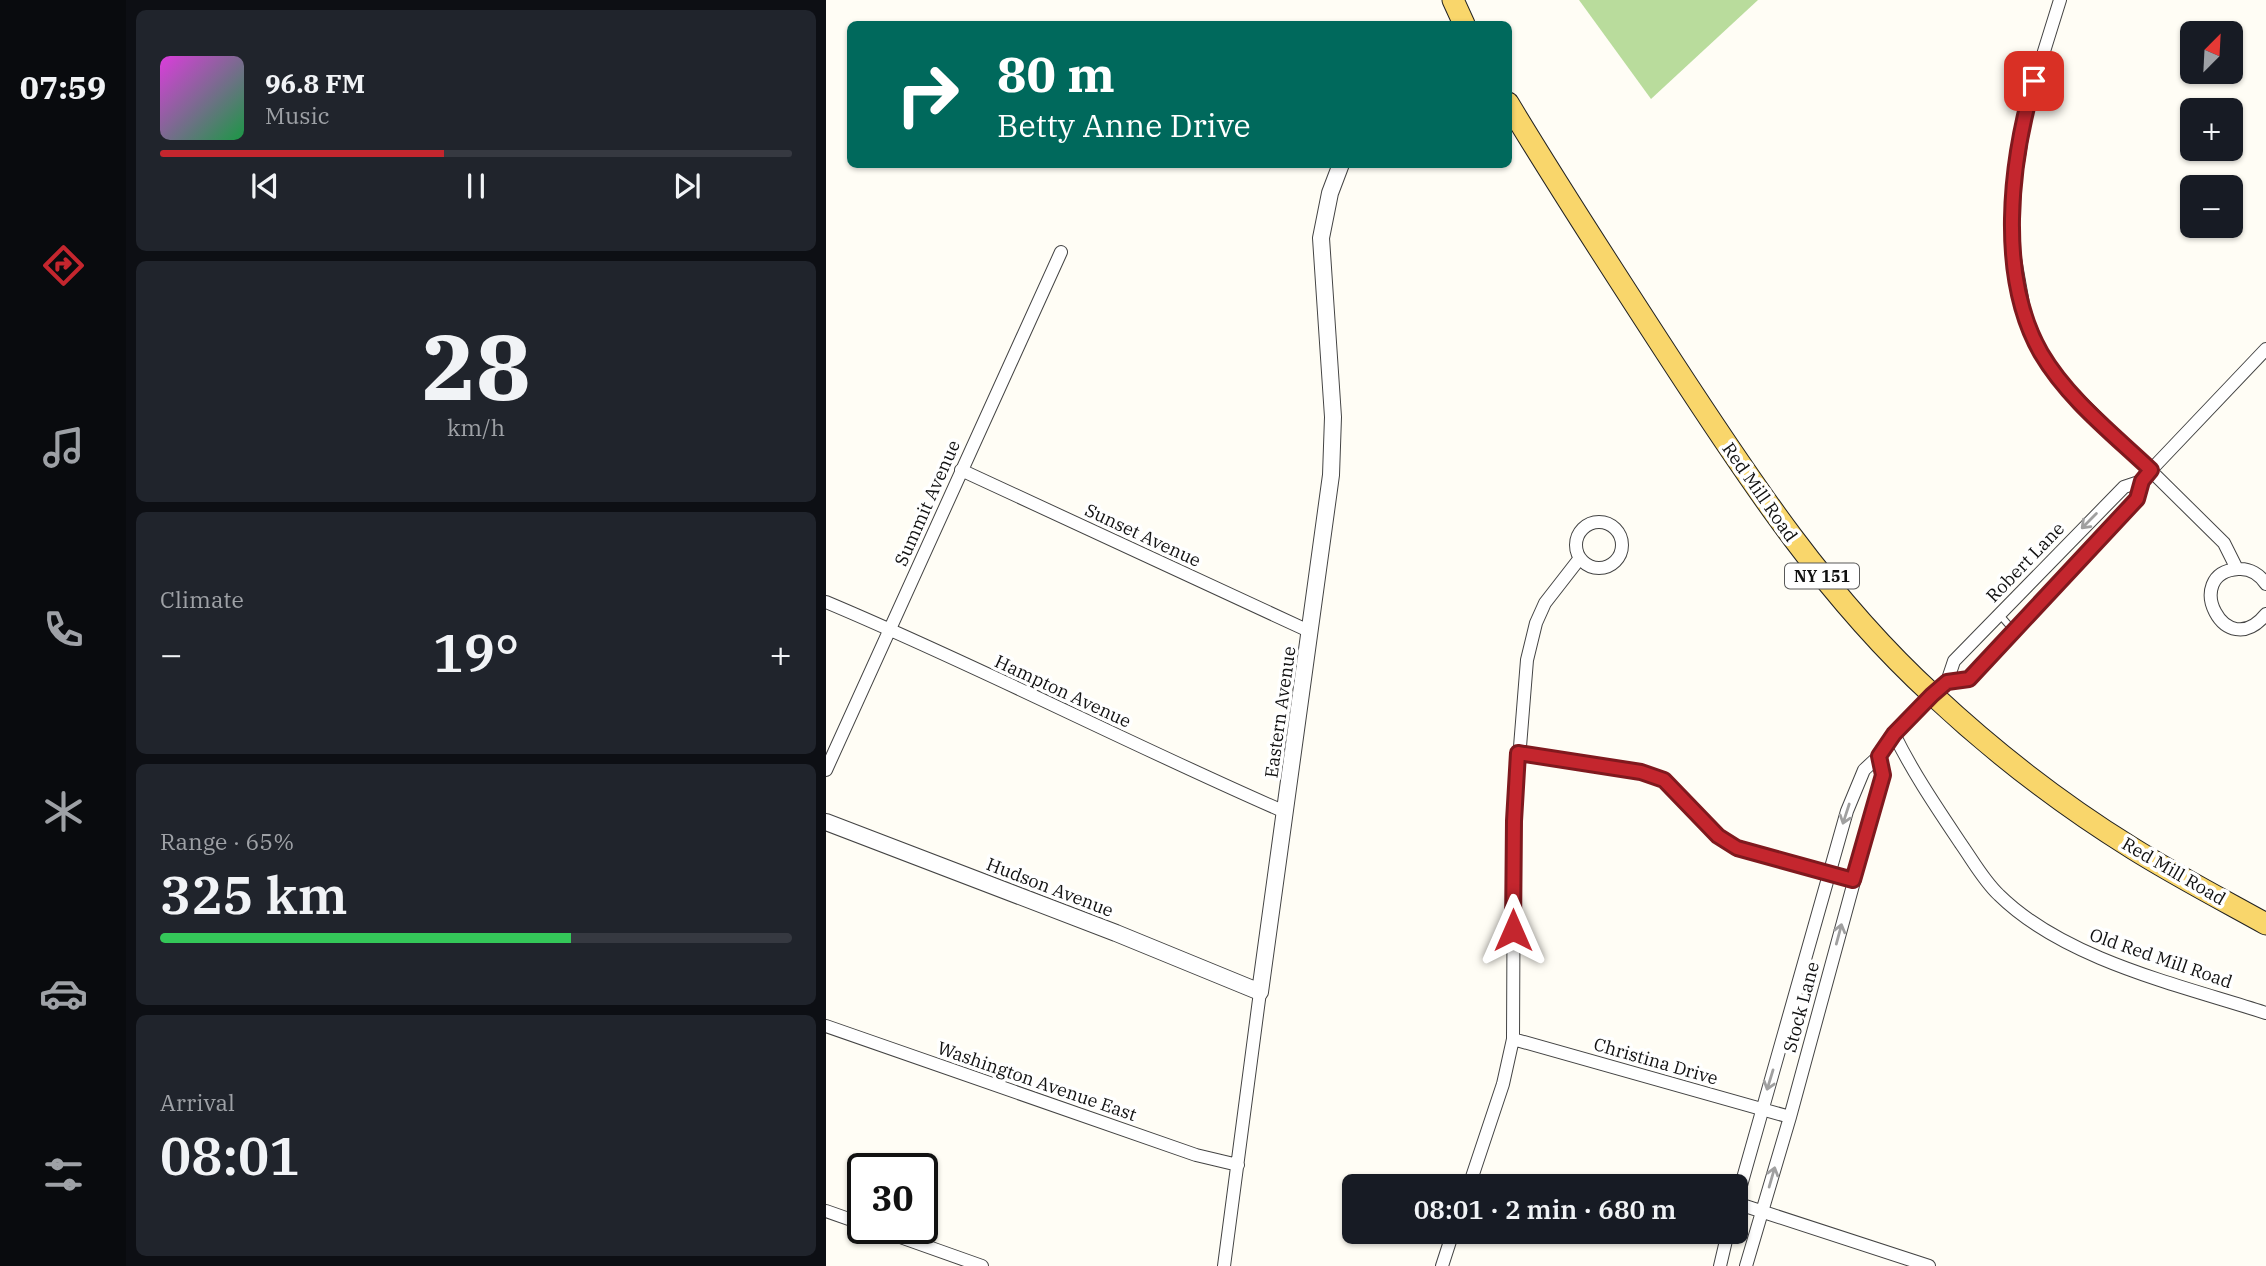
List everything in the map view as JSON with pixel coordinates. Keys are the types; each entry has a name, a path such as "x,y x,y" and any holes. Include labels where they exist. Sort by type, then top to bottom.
{"main road":[{"path":"1453,0 1463,21"},
{"name":"Red Mill Road","path":"1512,110 1559,188 1730,451 1796,544 1847,606 1940,688 2013,765 2084,817 2143,855 2266,924"}],"street":[{"path":"2060,0 2027,106 2012,204 2012,242 2025,315 2041,353 2067,388 2224,543 2237,569"},
{"name":"Eastern Avenue","path":"1224,1266 1331,475 1333,417 1321,238 1330,193 1339,168"},
{"name":"Summit Avenue","path":"826,770 1060,252"},
{"name":"Robert Lane","path":"1940,688 1969,679 2137,499 2142,481 2151,470 2266,349"},
{"name":"Sunset Avenue","path":"961,470 1311,632"},
{"name":"Robert Lane","path":"1940,688 1954,660 2124,487 2142,481"},
{"path":"1473,1174 1503,1084 1513,1039 1514,821 1527,660 1536,624 1545,603 1580,558"},
{"path":"2266,584 2256,573 2237,569 2219,578 2213,586 2211,606 2215,615 2231,627 2242,629 2259,622 2266,614"},
{"name":"Hampton Avenue","path":"826,602 1285,813"},
{"name":"Stock Lane","path":"1744,1174 1847,811 1864,770 1879,756 1894,734 1940,688"},
{"name":"Old Red Mill Road","path":"1894,734 1906,758 1979,871 1998,895 2031,921 2076,947 2115,965 2266,1013"},
{"path":"1518,753 1641,772 1664,780 1718,836 1737,848 1830,876 1853,880"},
{"name":"Stock Lane","path":"1746,1266 1790,1117 1883,775 1879,756"},
{"name":"Hudson Avenue","path":"826,822 1116,933 1260,992"},
{"name":"Washington Avenue East","path":"826,1026 1196,1155 1238,1165"},
{"name":"Christina Drive","path":"1513,1039 1790,1117"},
{"path":"1748,1206 1929,1266"},
{"path":"826,1211 847,1218"},
{"path":"921,1244 982,1266"},
{"path":"1442,1266 1449,1244"},
{"path":"1720,1266 1725,1244"}],"lane":[{"path":"1999,614 2014,631"}],"green space":[{"path":"1579,0 1758,0 1651,99"}],"route":[{"path":"1513,930 1518,753 1641,772 1664,780 1718,836 1737,848 1830,876 1853,880 1883,775 1879,756 1894,734 1947,682 1969,679 2137,499 2142,481 2151,470 2067,388 2041,353 2025,315 2012,242 2012,204 2018,156 2034,81"}]}
